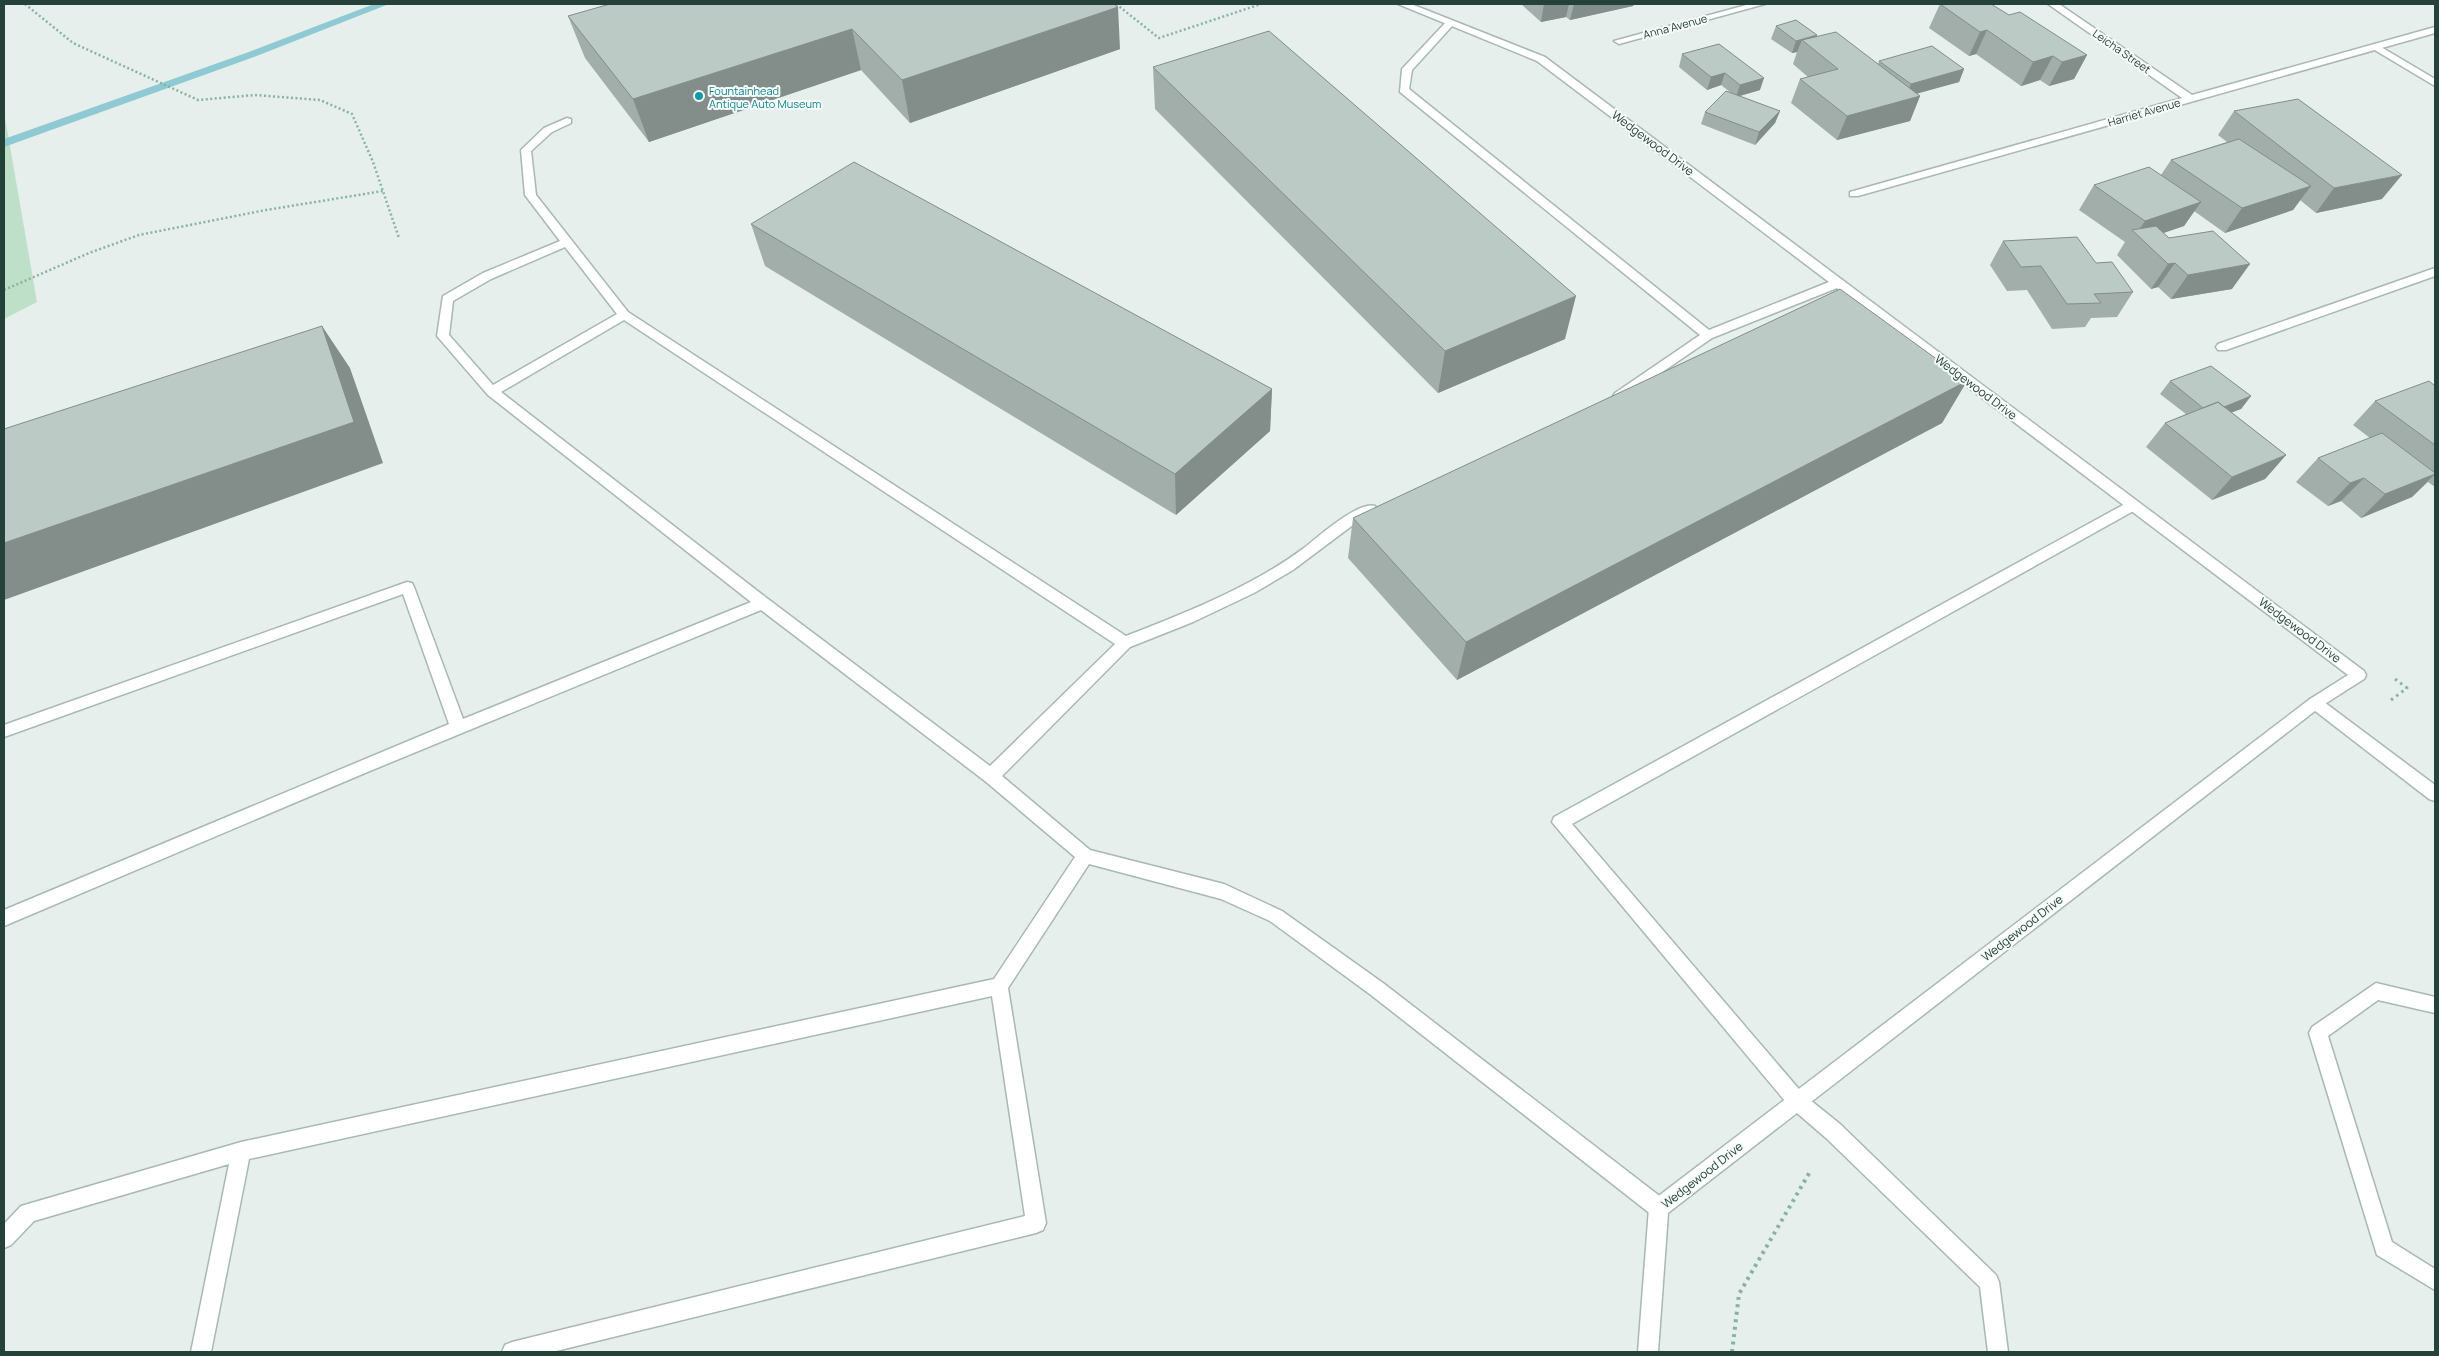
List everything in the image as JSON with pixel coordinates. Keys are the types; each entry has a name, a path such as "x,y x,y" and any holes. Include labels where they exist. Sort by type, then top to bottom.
{"street":[{"name":"Wedgewood Drive","path":"1403,4 1541,59 2359,674 2315,703 1658,1208 1648,1352"},
{"name":"Anna Avenue","path":"1618,41 1760,4"},
{"name":"Leicha Street","path":"2053,4 2190,98"},
{"path":"1450,23 1407,69 1404,90 1708,335"},
{"name":"Harriet Avenue","path":"1854,194 2435,30"},
{"path":"2376,47 2435,83"},
{"path":"567,121 548,130 526,150 531,195 624,315 1124,643"},
{"path":"567,242 488,276 447,299 443,336 492,392 763,603 991,776 1085,856 1224,892 1276,916 1377,989 1658,1208"},
{"path":"2222,347 2435,272"},
{"path":"1605,406 1708,335 1838,283"},
{"path":"492,392 624,315"},
{"path":"991,776 1124,643 1212,609 1288,566 1357,516 1383,504"},
{"path":"1998,1352 1989,1282 1833,1132 1797,1101 1560,822 2132,505"},
{"path":"4,731 407,587 458,728"},
{"path":"4,918 763,603"},
{"path":"2315,703 2435,794"},
{"path":"512,1352 1036,1222 999,986 1085,856"},
{"path":"4,1238 28,1214 241,1151 999,986"},
{"path":"2435,1005 2376,991 2318,1034 2384,1248 2435,1280"},
{"path":"201,1352 241,1151"}],"path":[{"path":"26,4 73,43 198,100 255,95 320,100 352,114 373,162 399,238"},
{"path":"1116,4 1159,38 1261,4"},
{"path":"4,290 90,253 138,235 266,210 383,192"}],"green space":[{"path":"4,112 37,302 4,319"}],"building":[{"path":"610,4 1114,4 1118,7 902,80 852,29 633,99 568,16"},
{"path":"1940,4 1991,4 2009,15 2020,12 2087,55 2062,62 2053,56 2033,62 1987,30 1980,32"},
{"path":"1796,20 1817,35 1796,41 1776,26"},
{"path":"1269,31 1576,296 1445,351 1153,67"},
{"path":"1836,32 1920,96 1847,116 1800,79 1838,69 1802,40"},
{"path":"1719,44 1764,78 1740,85 1725,73 1711,77 1682,54"},
{"path":"1932,46 1964,69 1911,84 1879,61"},
{"path":"1726,91 1780,111 1759,132 1705,112"},
{"path":"2298,99 2402,175 2334,188 2234,111"},
{"path":"2239,139 2311,186 2242,208 2171,160"},
{"path":"854,162 1272,389 1175,474 751,224"},
{"path":"2149,167 2201,202 2145,221 2094,185"},
{"path":"2156,226 2169,238 2213,231 2250,264 2188,275 2175,263 2168,264 2132,230"},
{"path":"2077,237 2096,263 2112,262 2133,292 2094,294 2101,303 2067,304 2041,266 2021,267 2003,241"},
{"path":"1840,289 1967,381 1466,642 1353,518"},
{"path":"322,326 354,422 4,543 4,429"},
{"path":"2211,366 2251,396 2224,407 2218,402 2203,408 2170,381"},
{"path":"2429,381 2435,386 2435,445 2375,401"},
{"path":"2218,402 2286,455 2232,477 2165,423"},
{"path":"2382,433 2435,474 2385,494 2364,478 2350,483 2318,458"}],"waterway":[{"path":"4,143 250,55 383,4"}],"place":[{"name":"Fountainhead Antique Auto Museum","path":"699,96"}]}
